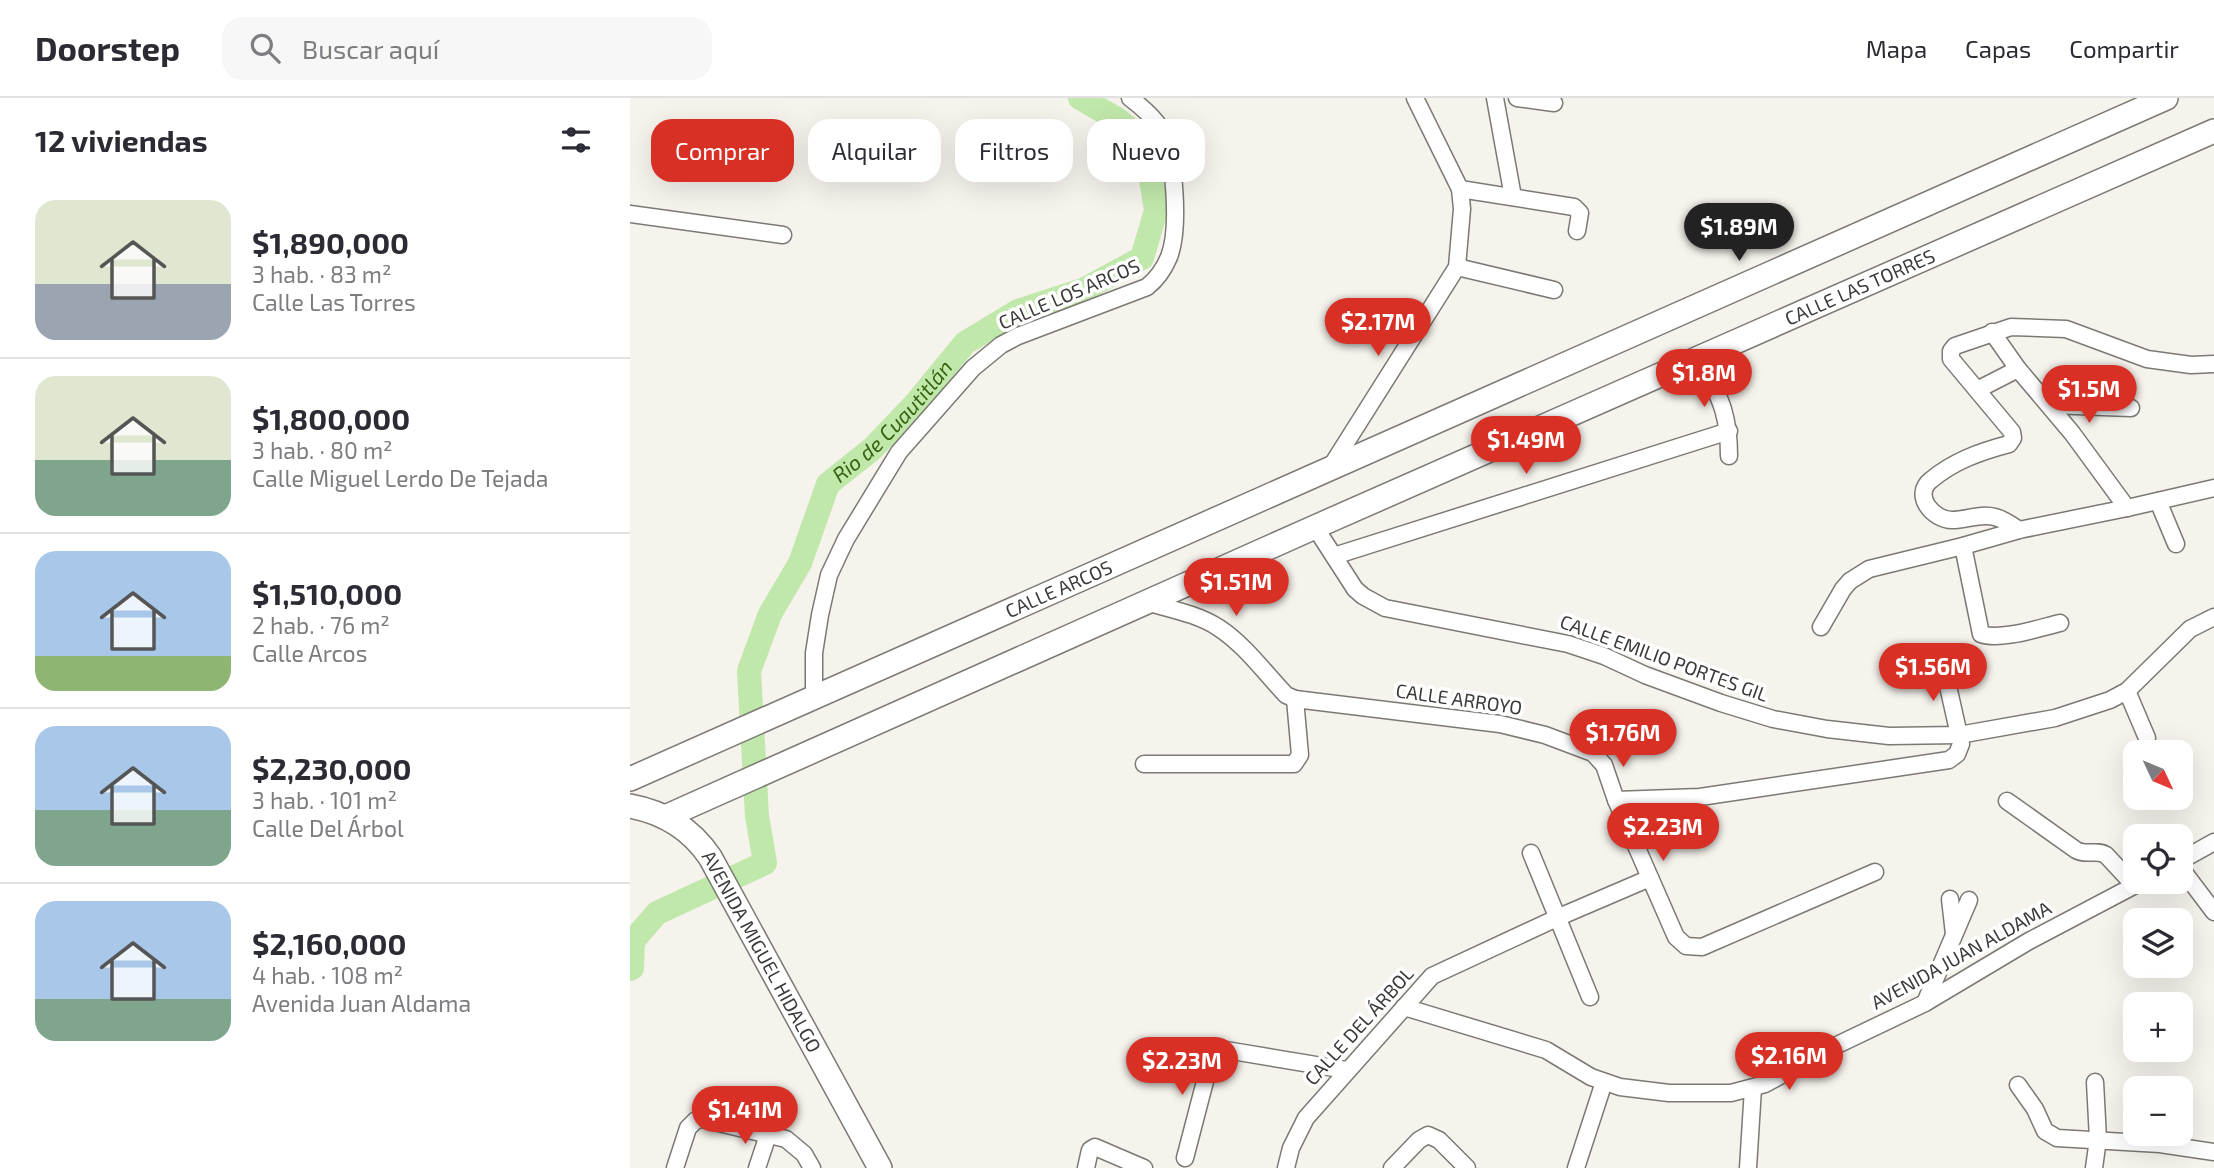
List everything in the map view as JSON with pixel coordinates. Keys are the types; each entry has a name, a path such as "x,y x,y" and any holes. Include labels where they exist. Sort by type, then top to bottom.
{"main road":[{"path":"1330,468 2166,98"},
{"name":"CALLE LAS TORRES","path":"1315,527 2214,131"},
{"name":"CALLE ARCOS","path":"630,779 1330,468"},
{"path":"665,817 1315,527"},
{"name":"AVENIDA MIGUEL HIDALGO","path":"630,806 644,808 665,817 693,835 703,847 753,933 880,1168"}],"street":[{"name":"CALLE LOS ARCOS","path":"814,697 814,653 829,575 846,539 899,452 974,368 1001,345 1147,287 1165,266 1174,238 1175,207 1167,142 1152,116 1130,98"},
{"path":"1330,468 1457,267 1462,209 1460,190 1415,98"},
{"path":"1495,98 1513,197"},
{"path":"1517,98 1554,103"},
{"path":"1460,190 1574,207 1580,214 1577,231"},
{"path":"630,214 783,235"},
{"path":"1457,267 1554,290"},
{"path":"2019,530 1997,517 1976,515 1952,520 1940,517 1925,504 1923,496 1927,483 1951,464 2009,444 2013,438 2012,432 1951,359 1951,351 1955,346 2011,327 2066,329 2147,359 2190,365 2214,364"},
{"path":"1992,332 2127,508"},
{"path":"1701,359 1725,411 1729,431 1729,456"},
{"path":"1977,390 2018,369"},
{"path":"2049,405 2130,408"},
{"path":"1334,556 1729,431"},
{"path":"1821,627 1843,589 1858,574 1880,566 2019,530 2214,488"},
{"path":"2158,501 2176,544"},
{"name":"CALLE EMILIO PORTES GIL","path":"1315,527 1355,589 1385,608 1567,644 1746,712 1802,725 1889,736 1959,735 2055,718 2110,700 2127,691 2190,629 2214,617"},
{"path":"1963,546 1981,634 2004,635 2060,623"},
{"path":"1143,764 1294,764 1300,755 1295,699 1286,695 1218,627 1179,611 1146,602"},
{"path":"1616,800 1700,797 1945,761 1958,754 1961,748 1948,685 1947,665"},
{"path":"2127,691 2147,738"},
{"name":"CALLE ARROYO","path":"1295,699 1500,724 1545,735 1593,753 1604,765 1616,800 1676,937 1686,946 1702,947 1875,872"},
{"path":"2007,801 2080,852 2101,852 2123,870"},
{"path":"2193,854 2214,842"},
{"path":"1531,853 1590,997"},
{"name":"CALLE DEL ÁRBOL","path":"1286,1168 1291,1148 1302,1125 1346,1070 1423,984 1440,971 1650,878"},
{"path":"2193,884 2214,912"},
{"name":"AVENIDA JUAN ALDAMA","path":"1404,1007 1546,1050 1604,1082 1638,1090 1669,1093 1731,1093 1753,1088 1925,1003 2029,941 2123,892"},
{"path":"1950,899 1954,936"},
{"path":"1925,1003 1969,900"},
{"path":"1185,1158 1209,1066 1220,1052 1226,1050 1346,1070"},
{"path":"1576,1168 1604,1082"},
{"path":"2094,1168 2098,1139 2095,1082"},
{"path":"2018,1085 2050,1135 2066,1140 2098,1139 2214,1152"},
{"path":"1748,1168 1753,1088"},
{"path":"675,1168 688,1128 696,1120 786,1139 795,1145 812,1168"},
{"path":"757,1168 768,1135"},
{"path":"1392,1168 1419,1140 1428,1135 1439,1140 1467,1168"},
{"path":"1086,1168 1090,1150 1095,1147 1144,1168"}],"waterway":[{"name":"Rio de Cuautitlán","path":"630,969 633,941 657,913 765,863 757,816 749,671 770,614 800,563 828,484 872,449 915,404 965,343 1018,311 1083,290 1142,258 1156,210 1145,142 1117,119 1080,98"}]}
